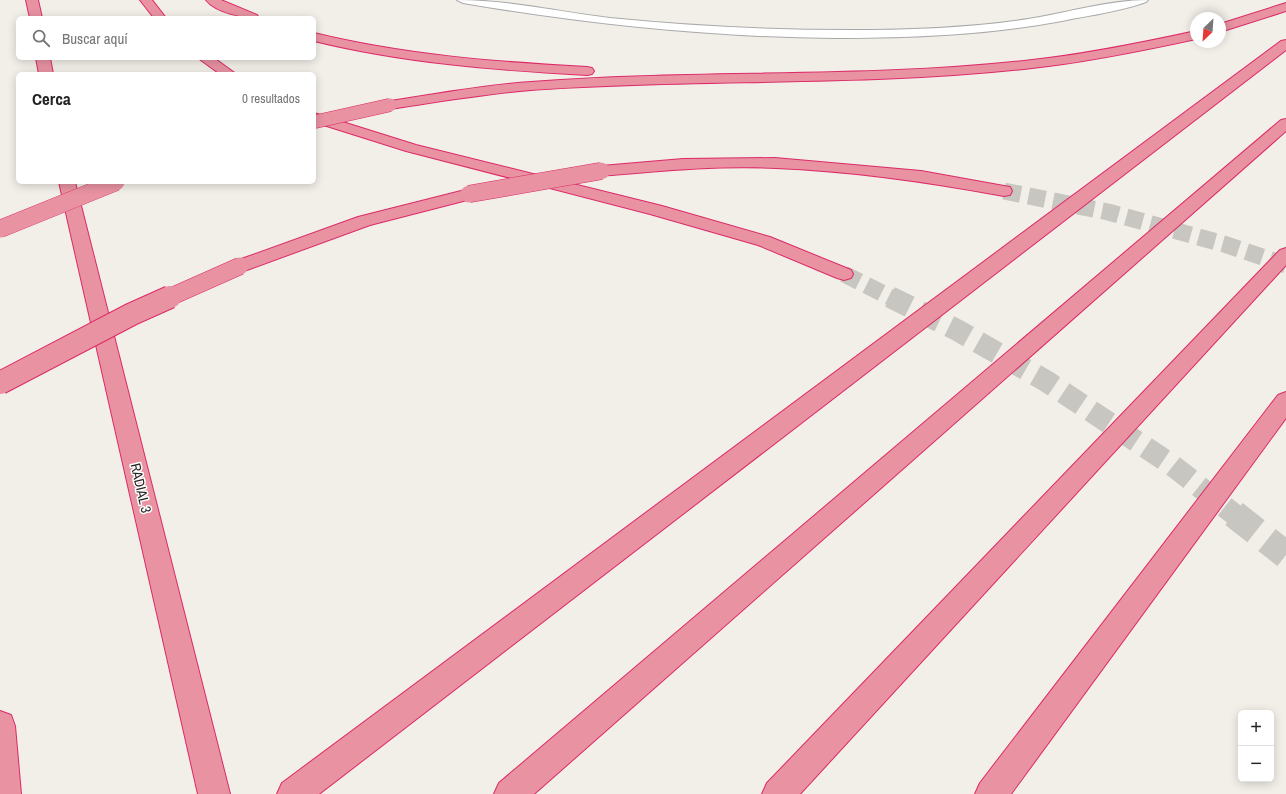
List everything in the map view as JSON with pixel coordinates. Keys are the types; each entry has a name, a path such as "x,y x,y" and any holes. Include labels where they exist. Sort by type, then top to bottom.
{"highway":[{"path":"32,0 36,16"},
{"path":"146,0 158,16"},
{"path":"212,0 229,9 248,16"},
{"path":"1226,26 1286,7"},
{"path":"316,122 390,105 531,86 940,72 986,69 1074,59 1160,44 1190,36"},
{"path":"316,38 334,43 435,61 576,71 940,72"},
{"path":"293,794 1286,44"},
{"path":"43,60 46,72"},
{"path":"208,60 226,72"},
{"path":"316,118 411,148 656,210 764,241 844,274"},
{"path":"510,794 1286,123"},
{"path":"0,383 132,314 240,266 364,221 469,194 601,171 683,164 775,163 834,167 921,176 1004,192"},
{"name":"RADIAL 3","path":"68,184 214,794"},
{"path":"0,229 111,184"},
{"path":"778,794 1286,254"},
{"path":"991,794 1286,401"},
{"path":"0,726 5,794"}],"street":[{"path":"464,0 589,19 684,28 801,34 904,34 1014,25 1127,5 1142,0"}],"tunnel":[{"path":"1004,191 1108,212 1224,244 1286,265"},
{"path":"844,274 890,297"},
{"path":"890,297 957,330 1046,381 1172,465 1235,515"},
{"path":"1234,514 1286,555"}]}
